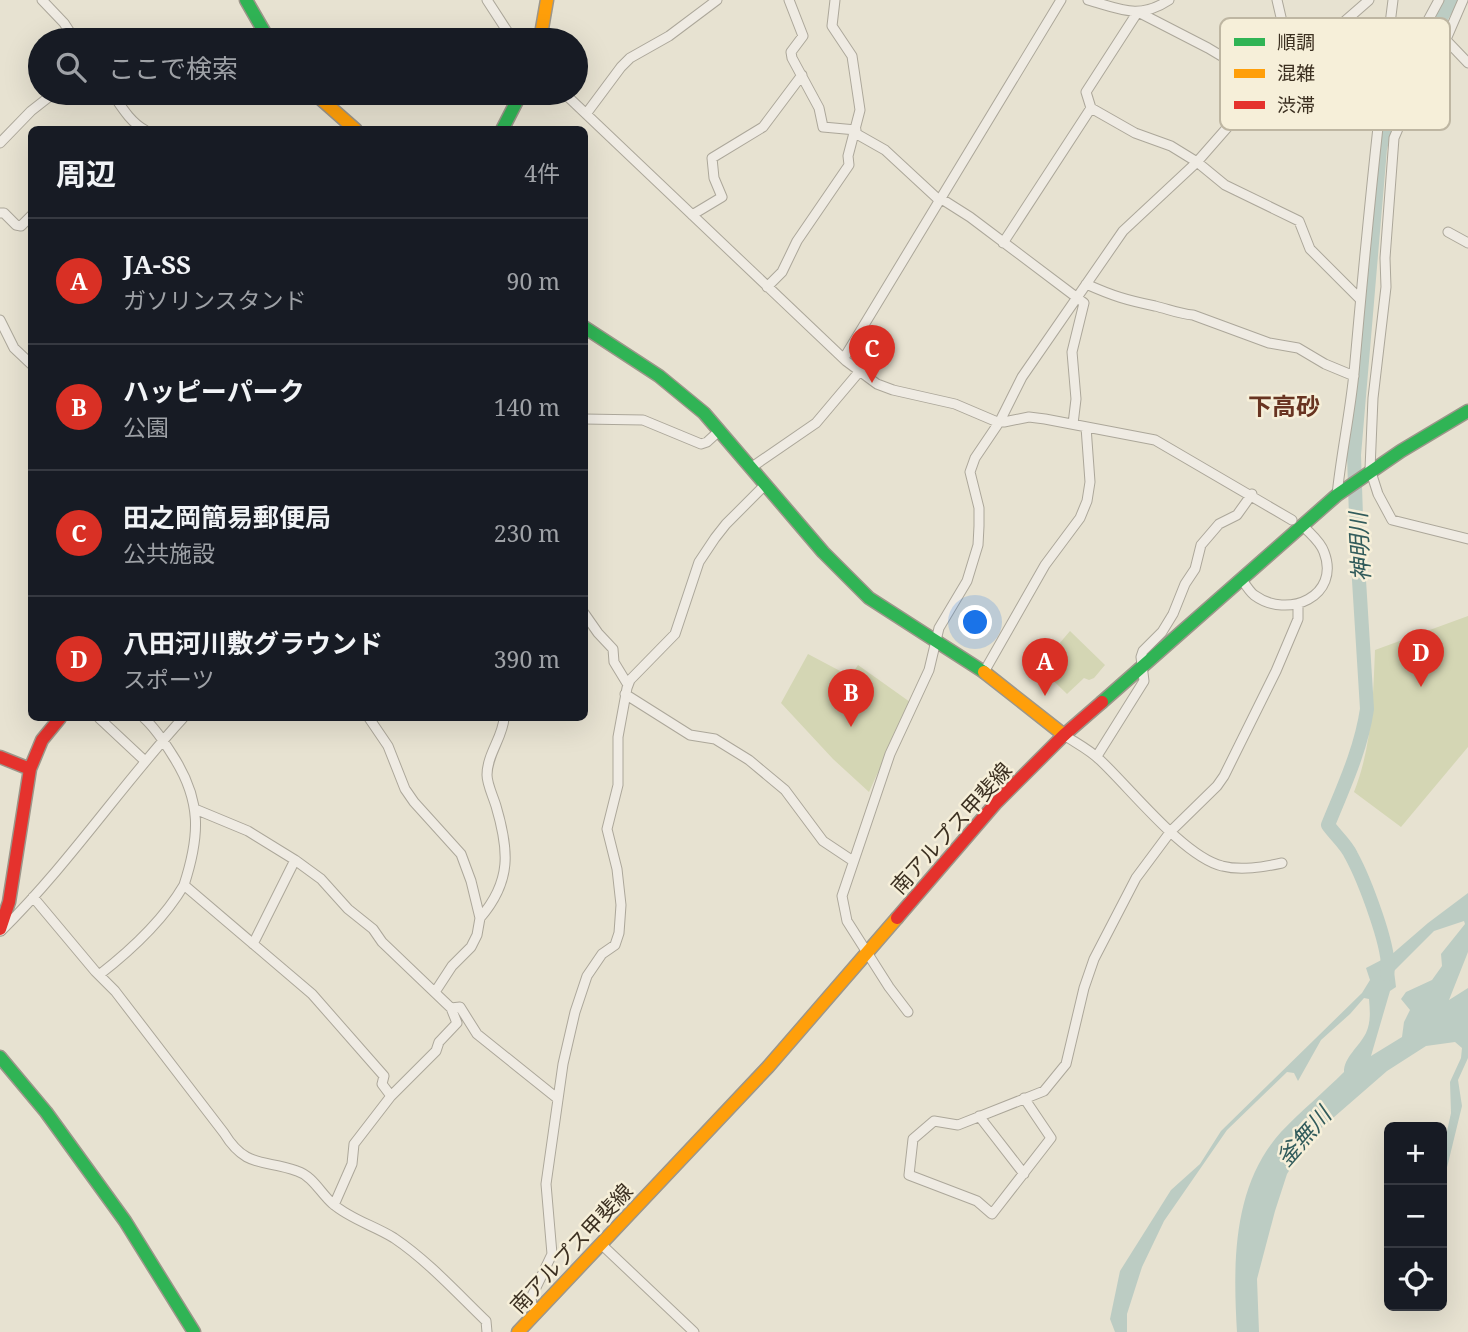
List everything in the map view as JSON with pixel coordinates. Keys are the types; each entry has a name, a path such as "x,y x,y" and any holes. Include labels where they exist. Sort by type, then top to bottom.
{"street":[{"path":"42,0 67,28"},
{"path":"246,0 262,28"},
{"path":"486,0 505,28"},
{"path":"542,28 547,0"},
{"path":"586,114 630,58 669,36 717,0"},
{"path":"789,0 803,36 791,52 792,58 818,108 824,127 856,131 885,150 939,199 970,217 1084,303 1072,352 1076,399 1073,425"},
{"path":"767,287 782,272 797,241 849,165 848,156 860,110 852,56 832,26 835,0"},
{"path":"844,358 1061,0"},
{"path":"1088,0 1138,13 1220,55"},
{"path":"1169,0 1156,9 1138,13 1086,92 1091,108 1135,132 1171,146 1197,162 1225,185 1299,220 1310,249 1359,298"},
{"path":"1277,0 1281,18"},
{"path":"1347,18 1368,0"},
{"path":"1391,18 1393,0"},
{"path":"1429,18 1439,0"},
{"path":"1450,33 1463,0"},
{"path":"1450,44 1468,63"},
{"path":"692,215 722,197 714,178 712,158 763,127 802,75"},
{"path":"0,143 39,105"},
{"path":"122,105 138,126"},
{"path":"328,105 351,126"},
{"path":"504,126 514,105"},
{"path":"577,105 767,287 859,372 877,384 955,404 1000,421 1029,417 1140,435 1155,440 1292,520"},
{"path":"1003,243 1091,108"},
{"path":"908,1012 847,921 842,896 890,754 929,670 939,628 967,581 978,545 979,508 971,472 975,457 1000,421 1022,377 1123,231 1197,162 1224,130"},
{"path":"1341,492 1377,130"},
{"path":"1397,130 1394,138 1385,258 1386,288 1373,398 1368,471 1392,520 1468,539"},
{"path":"0,213 4,213 16,225 21,226 28,219"},
{"path":"1448,232 1468,243"},
{"path":"1086,284 1118,299 1193,315 1269,342 1298,348 1325,364 1354,376"},
{"path":"0,320 14,348 28,361"},
{"path":"588,330 659,376 704,413 823,552 862,591 984,672 1064,735 1097,757 1192,851 1222,866 1258,868 1282,863"},
{"path":"752,467 816,423 859,372"},
{"name":"南アルプス甲斐線","path":"518,1332 768,1067 995,804 1064,735 1341,492 1406,445 1468,411"},
{"path":"588,419 643,420 701,444 719,431"},
{"path":"984,672 1045,565 1080,518 1087,501 1090,482 1086,427"},
{"path":"537,1311 531,1298 552,1254 546,1184 570,1033 587,976 602,954 615,944 619,933 621,905 617,869 607,828 618,785 618,737 627,690 630,680 680,626 699,562 715,538 766,484"},
{"path":"1097,757 1144,681 1141,657 1143,651 1162,632 1173,614 1185,584 1195,569 1201,545 1219,524 1237,515 1252,495"},
{"path":"1241,578 1253,594 1267,602 1281,606 1306,601 1317,592 1326,575 1324,550 1307,530"},
{"path":"1024,1098 1051,1138 992,1214 977,1201 909,1175 911,1144 915,1136 934,1121 958,1125 1024,1098 1044,1091 1066,1063 1084,988 1094,959 1136,878 1171,831 1224,776 1280,661 1298,619 1298,604"},
{"path":"588,619 613,649 614,662 627,690 690,735 715,739 749,760 785,790 823,841 853,861"},
{"path":"0,931 30,769 42,740 58,721"},
{"path":"102,721 145,761"},
{"path":"99,975 148,932 175,901 192,861 196,835 193,796 183,772 163,740 147,721"},
{"path":"0,931 81,843 145,761 180,721"},
{"path":"371,721 388,746 405,789 461,853 480,918"},
{"path":"435,992 452,966 471,947 480,918 493,903 501,887 506,845 487,776 490,758 503,721"},
{"path":"0,757 30,769"},
{"path":"195,808 248,831 321,879 348,909 373,929 382,942 451,1008 457,1023 439,1042 436,1051 391,1096 354,1144 352,1164 334,1205"},
{"path":"253,944 295,860"},
{"path":"184,885 312,994 384,1076 382,1084 391,1096"},
{"path":"33,897 115,991 225,1133 234,1149 263,1164 297,1171 307,1176 334,1205 394,1238 426,1264 486,1321 487,1332"},
{"path":"451,1008 460,1006 477,1034 558,1099"},
{"path":"0,1057 46,1112 125,1221 194,1332"},
{"path":"979,1116 1024,1174"},
{"path":"601,1244 694,1332"}],"green space":[{"path":"1468,616 1468,747 1401,827 1354,792 1368,740 1375,650"},
{"path":"1070,631 1105,665 1094,678 1084,678 1067,694 1034,662 1041,655 1047,658"},
{"path":"808,654 842,672 854,671 858,665 910,702 869,792 833,759 781,703"}],"water":[{"name":"釜無川","path":"1468,893 1468,952 1449,1000 1468,988 1468,1058 1458,1080 1462,1106 1447,1168 1450,1082 1461,1058 1462,1048 1455,1042 1426,1046 1387,1071 1310,1138 1287,1174 1257,1279 1259,1332 1237,1332 1236,1253 1244,1201 1253,1176 1265,1153 1281,1132 1344,1072 1346,1062 1368,1029 1369,999 1364,998 1321,1040 1298,1081 1294,1073 1287,1072 1227,1130 1164,1221 1142,1267 1127,1314 1127,1332 1115,1332 1110,1319 1120,1271 1171,1190 1200,1164 1221,1131 1362,993 1370,980 1366,968 1391,955","holes":["1464,921 1465,924 1441,954 1442,966 1432,980 1406,992 1401,999 1410,1010 1404,1022 1402,1037 1371,1056 1390,991 1396,987 1394,971 1434,931"]}],"waterway":[{"name":"神明川","path":"1441,18 1451,0"},
{"name":"神明川","path":"1384,130 1380,149 1354,455 1367,709 1356,754 1328,825 1349,851 1369,897 1386,949 1387,974"}],"traffic: fast":[{"path":"246,0 262,28"},
{"path":"504,126 515,105"},
{"path":"588,330 659,376 704,413 823,552 869,598 984,672"},
{"path":"1102,702 1337,495 1401,451 1468,411"},
{"path":"0,1057 46,1112 125,1221 194,1332"}],"traffic: slow":[{"path":"542,28 547,0"},
{"path":"328,105 351,126"},
{"path":"984,672 1064,735"},
{"path":"518,1332 768,1067 897,918"}],"traffic: jam":[{"path":"897,918 995,804 1064,735 1102,702"},
{"path":"0,929 9,902 30,769 42,740 58,721"},
{"path":"0,757 30,769"}],"place":[{"name":"田之岡簡易郵便局","path":"872,383"},
{"name":"八田河川敷グラウンド","path":"1421,687"},
{"name":"JA-SS","path":"1045,696"},
{"name":"ハッピーパーク","path":"851,727"}],"district":[{"name":"下高砂","path":"1284,405"}]}
